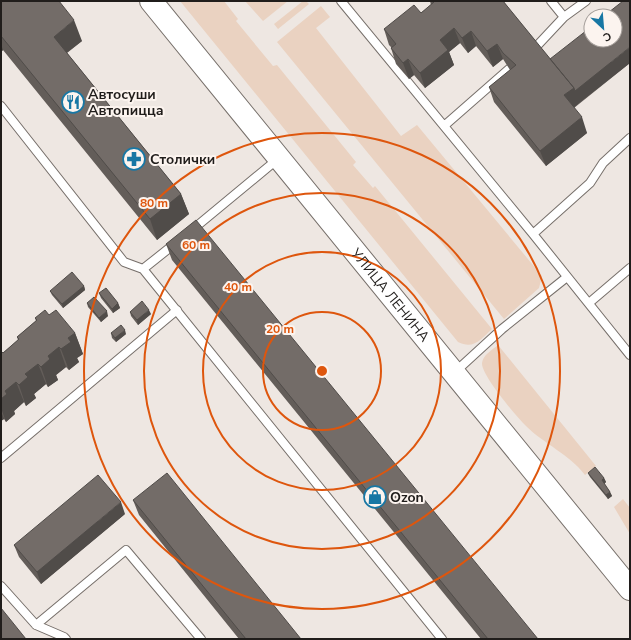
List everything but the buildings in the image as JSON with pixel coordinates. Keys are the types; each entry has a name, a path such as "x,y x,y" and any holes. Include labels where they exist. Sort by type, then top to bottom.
{"main road":[{"name":"УЛИЦА ЛЕНИНА","path":"150,1 630,589"}],"lane":[{"path":"341,1 533,234 630,355"},
{"path":"551,1 564,17"},
{"path":"534,49 564,17 586,1"},
{"path":"444,126 509,69"},
{"path":"1,106 124,262 143,269 177,310 442,639"},
{"path":"533,234 590,183 603,163 630,138"},
{"path":"143,269 279,158"},
{"path":"589,304 630,268"},
{"path":"454,373 502,329 567,277"},
{"path":"1,458 177,310"},
{"path":"36,625 126,550 201,639"},
{"path":"1,586 36,625 66,639"}],"shaded area":[{"path":"180,1 224,1 238,19 236,21 273,66 277,65 356,162 353,165 373,188 375,186 492,329 473,344 469,345 458,342"},
{"path":"245,1 288,1 263,21"},
{"path":"303,1 306,1 309,4 278,29 274,24"},
{"path":"321,6 330,17 316,28 401,136 417,125 542,276 539,288 504,319 277,42"},
{"path":"498,345 596,466 585,475 572,461 526,426 493,386 483,369 482,363 486,355"},
{"path":"623,499 630,508 630,534 614,507"}],"place":[{"name":"Автосуши Автопицца","path":"73,102"},
{"name":"Столички","path":"134,159"},
{"name":"Ozon","path":"375,497"}]}
